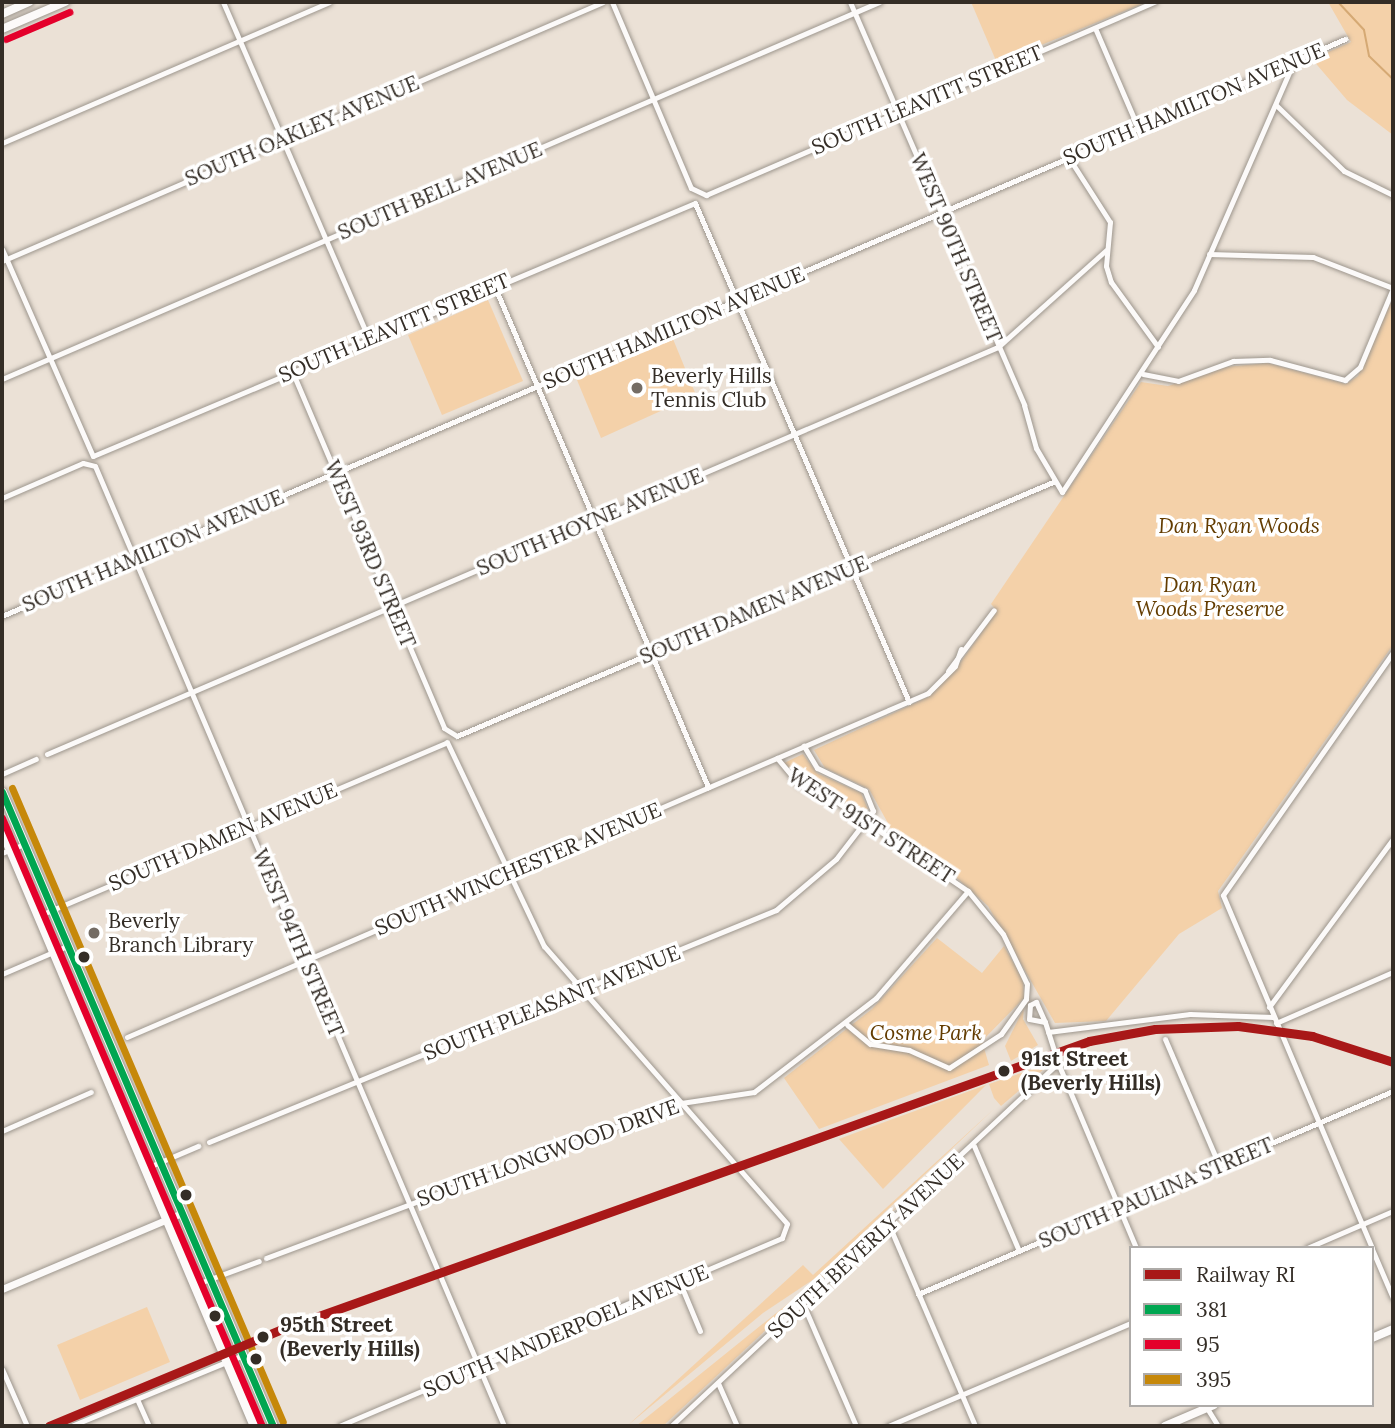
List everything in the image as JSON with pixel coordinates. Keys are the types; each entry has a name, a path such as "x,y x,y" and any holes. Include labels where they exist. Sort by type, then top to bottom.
{"main road":[{"path":"2,14 29,2"},
{"path":"2,29 65,2"},
{"path":"2,792 273,1426"},
{"path":"2,831 6,852 38,916 254,1426"},
{"path":"1374,1337 1393,1329"},
{"path":"1165,1426 1206,1407"}],"street":[{"path":"223,2 369,339"},
{"path":"2,143 329,2"},
{"name":"SOUTH OAKLEY AVENUE","path":"4,260 603,2"},
{"path":"612,2 653,99"},
{"name":"WEST 90TH STREET","path":"850,2 1062,492 1143,374"},
{"name":"SOUTH BELL AVENUE","path":"2,379 879,2"},
{"name":"SOUTH LEAVITT STREET","path":"653,99 698,193 1155,2"},
{"path":"1095,28 1138,128"},
{"name":"SOUTH HAMILTON AVENUE","path":"2,616 1345,39"},
{"path":"1209,254 1313,257 1393,288 1360,368 1338,382 1270,359 1233,361 1178,381 1143,374 1209,254 1277,106 1294,61"},
{"path":"1277,106 1344,171 1393,195"},
{"path":"1069,158 1107,214 1106,250 1111,282 1158,347"},
{"name":"SOUTH LEAVITT STREET","path":"2,498 89,458 494,285 695,203 738,300"},
{"name":"WEST 94TH STREET","path":"2,249 4,260 135,559 504,1426"},
{"name":"SOUTH HOYNE AVENUE","path":"47,754 998,347 1106,250"},
{"path":"494,285 708,788"},
{"path":"738,300 909,702 947,673 961,649 994,610"},
{"name":"WEST 93RD STREET","path":"292,371 393,607 452,734"},
{"name":"SOUTH DAMEN AVENUE","path":"452,734 651,654 1055,481"},
{"path":"1371,1246 1223,895 1393,652"},
{"name":"SOUTH WINCHESTER AVENUE","path":"127,1037 909,702"},
{"name":"SOUTH DAMEN AVENUE","path":"38,916 447,742 506,874"},
{"path":"804,746 817,768 864,791 873,807 866,822"},
{"name":"WEST 91ST STREET","path":"776,758 799,784 866,822 968,891 1022,967 1026,999 993,1041 943,1069 909,1050 870,1044 847,1025"},
{"path":"2,774 36,759"},
{"name":"SOUTH PLEASANT AVENUE","path":"209,1142 580,993 776,910 836,859 866,822"},
{"path":"1269,1007 1393,839"},
{"path":"6,852 24,844"},
{"path":"506,874 544,946 580,993 681,1103"},
{"name":"SOUTH LONGWOOD DRIVE","path":"266,1258 681,1103 754,1092 847,1025 903,970 968,891"},
{"path":"2,974 67,946"},
{"path":"1048,1032 1179,1015 1275,1020 1393,972"},
{"path":"1045,1022 1026,1015 1036,1002 1045,1022 1058,1063 1135,1246"},
{"path":"1165,1039 1219,1166"},
{"name":"SOUTH BEVERLY AVENUE","path":"671,1426 974,1146 1058,1063"},
{"name":"SOUTH PAULINA STREET","path":"918,1294 1393,1091"},
{"path":"2,1130 91,1092"},
{"name":"SOUTH VANDERPOEL AVENUE","path":"340,1426 680,1283 788,1230 743,1167 681,1103"},
{"path":"145,1169 198,1146"},
{"path":"974,1146 1019,1251"},
{"path":"1312,1246 1393,1211"},
{"path":"2,1289 182,1213"},
{"path":"889,1225 975,1426"},
{"path":"1374,1253 1393,1298"},
{"path":"194,1285 259,1261"},
{"path":"680,1283 700,1331"},
{"path":"803,1304 856,1426"},
{"path":"888,1426 1129,1324"},
{"path":"71,1426 243,1354"},
{"path":"2,1369 27,1426"},
{"path":"718,1383 737,1426"},
{"path":"137,1399 149,1426"},
{"path":"1208,1407 1218,1426"}],"green space":[{"path":"971,2 1147,2 997,63"},
{"path":"1328,2 1393,2 1393,135 1347,100 1312,59 1351,42"},
{"name":"Dan Ryan Woods","path":"1393,298 1393,645 1218,891 1222,908 1179,934 1106,1021 1055,1023 988,906 939,862 894,834 869,789 825,768 814,750 928,697 957,667 997,611 991,604 1141,382 1168,386 1225,367 1267,363 1346,384 1358,376"},
{"path":"488,300 523,381 442,415 408,335"},
{"name":"Beverly Hills Tennis Club","path":"673,339 696,395 601,438 577,380"},
{"path":"803,754 817,773 861,793 868,809 860,812 811,786 784,763"},
{"name":"Cosme Park","path":"937,938 982,973 1004,946 1023,980 1024,998 982,1041 989,1065 819,1129 784,1078 872,1009"},
{"path":"1024,1008 1023,1019 1038,1045 1011,1061 1005,1046"},
{"path":"1051,1063 1001,1106 994,1098 989,1084"},
{"path":"986,1085 883,1189 839,1139 871,1127"},
{"path":"995,1108 814,1279 763,1313 627,1426 803,1265 813,1275"},
{"path":"997,1114 663,1426 636,1426 822,1276"},
{"path":"147,1307 170,1362 80,1400 57,1345"}],"waterway":[{"path":"1338,2 1364,30 1369,56 1393,79"}],"rail line":[{"name":"RI","path":"49,1426 285,1328 1089,1041 1155,1029 1238,1026 1312,1036 1393,1062"}],"transit line":[{"name":"95","path":"6,39 69,12"},
{"name":"395","path":"12,788 283,1422"},
{"name":"381","path":"2,792 273,1426"},
{"name":"95","path":"2,818 262,1426"}],"place":[{"name":"Beverly Hills Tennis Club","path":"637,388"},
{"name":"Beverly Branch Library","path":"94,933"},
{"name":"91st Street (Beverly Hills)","path":"1004,1071"},
{"name":"95th Street (Beverly Hills)","path":"263,1337"}],"park label":[{"name":"Dan Ryan Woods Preserve","path":"1210,597"}]}
